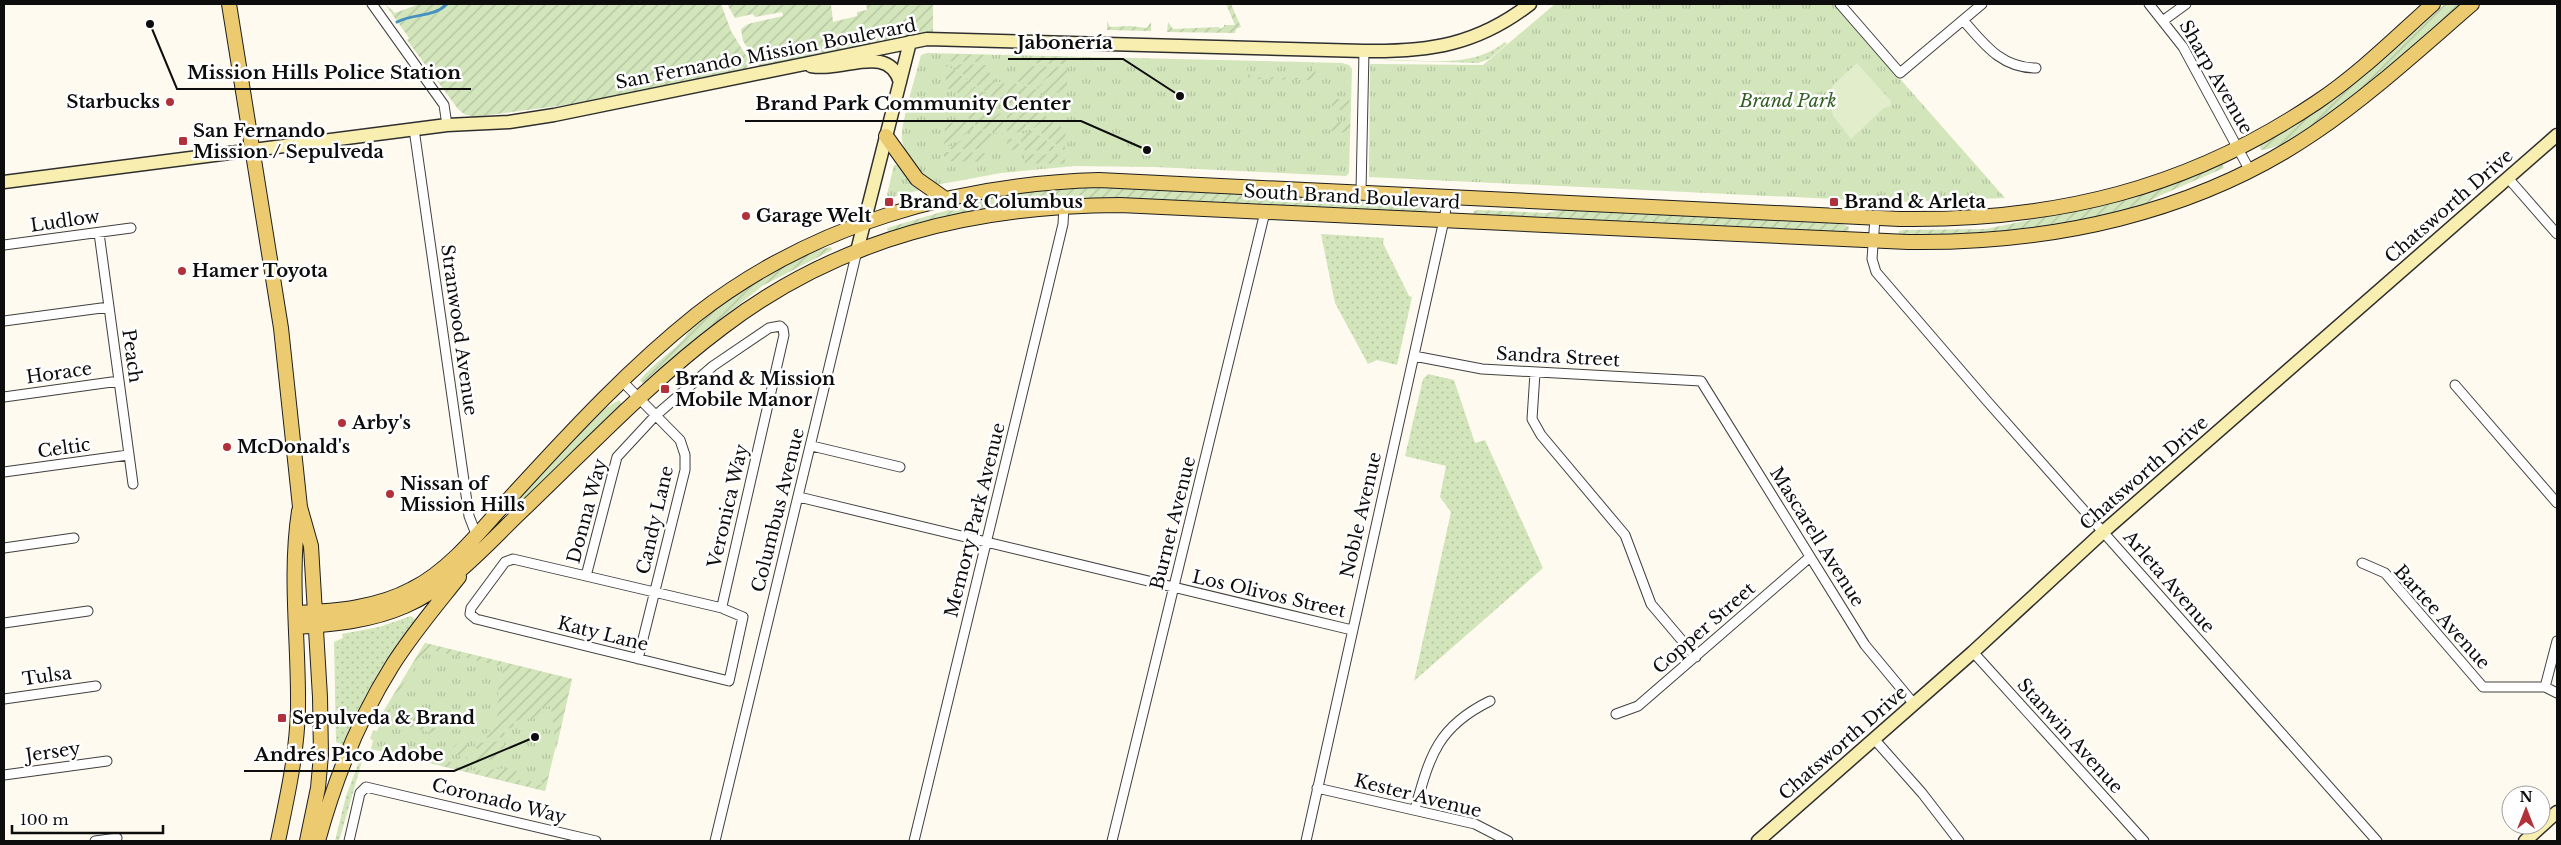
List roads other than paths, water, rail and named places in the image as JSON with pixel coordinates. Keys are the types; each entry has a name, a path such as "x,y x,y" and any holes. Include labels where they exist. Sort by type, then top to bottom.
{"main road":[{"path":"229,4 281,328 300,508 311,546 316,619 321,763 307,841"},
{"name":"San Fernando Mission Boulevard","path":"4,182 447,125 509,122 910,42 941,39 1364,51 1419,50 1447,45 1495,27 1530,4"},
{"name":"South Brand Boulevard","path":"297,627 316,619 370,605 414,589 440,570 621,380 695,316 728,292 793,254 864,224 944,198 1009,186 1100,180 1361,191 1875,218 1985,218 2072,205 2134,190 2165,180 2238,148 2318,102 2383,49 2433,4"},
{"name":"South Brand Boulevard","path":"297,613 316,619 358,620 407,605 430,592 478,553 678,362 743,312 793,281 857,251 902,235 970,217 1014,210 1064,206 1143,205 1873,240 1965,242 2048,234 2107,223 2168,205 2249,169 2288,149 2329,122 2398,68 2472,4"},
{"name":"Columbus Avenue","path":"857,251 910,42"},
{"path":"801,65 828,68 873,61 883,62 895,69 900,82"},
{"name":"Chatsworth Drive","path":"1758,841 1875,740 2103,532 2557,135"},
{"path":"886,136 916,179 944,198"},
{"path":"278,841 288,794 297,730 297,613 294,547 300,508"},
{"path":"318,841 344,758 375,695 402,651 478,553"},
{"path":"2525,841 2557,812"}],"street":[{"path":"372,4 444,105 447,125"},
{"path":"1840,4 1900,73 1982,4"},
{"name":"Sharp Avenue","path":"2149,4 2164,20 2188,56 2249,169"},
{"path":"2164,20 2186,4"},
{"path":"1963,20 1994,54 2015,66 2036,68"},
{"path":"1361,191 1364,51"},
{"name":"Stranwood Avenue","path":"414,129 469,516 476,534"},
{"path":"2508,178 2557,234"},
{"name":"Noble Avenue","path":"1306,841 1448,196"},
{"name":"Memory Park Avenue","path":"914,841 1046,296 1063,224 1064,206"},
{"name":"Burnet Avenue","path":"1112,841 1265,212"},
{"name":"Arleta Avenue","path":"1875,218 1873,266 1876,272 2377,841"},
{"name":"Ludlow","path":"4,246 131,228"},
{"name":"Peach","path":"99,233 133,484"},
{"name":"Columbus Avenue","path":"715,841 812,446 857,251"},
{"path":"4,321 109,307"},
{"name":"Donna Way","path":"470,614 471,608 505,562 513,559 586,576 590,570 617,456 655,416 713,366 769,328 780,326"},
{"name":"Veronica Way","path":"722,608 784,335 784,330 780,326"},
{"name":"Sandra Street","path":"1414,356 1482,370 1701,381"},
{"path":"1535,373 1532,419 1625,535 1651,604 1696,658"},
{"name":"Candy Lane","path":"621,380 680,440 685,455 685,470 638,660"},
{"name":"Horace","path":"4,397 119,381"},
{"name":"Mascarell Avenue","path":"1701,381 1864,645 1914,704"},
{"path":"2455,384 2557,503"},
{"path":"812,446 900,467"},
{"name":"Celtic","path":"4,472 128,454"},
{"name":"Los Olivos Street","path":"799,497 1352,630"},
{"path":"4,548 74,538"},
{"name":"Copper Street","path":"1616,714 1638,706 1696,658 1810,557"},
{"name":"Bartee Avenue","path":"2362,563 2385,573 2483,688 2545,687 2557,693"},
{"path":"586,576 722,608"},
{"name":"Katy Lane","path":"470,614 476,619 729,681 743,617 722,608"},
{"path":"4,624 88,612"},
{"path":"2545,687 2557,642"},
{"name":"Stanwin Avenue","path":"1973,652 2144,841"},
{"name":"Tulsa","path":"4,699 96,686"},
{"path":"1415,809 1429,760 1438,744 1468,711 1490,700"},
{"path":"1875,740 1922,794 1959,841"},
{"name":"Jersey","path":"4,775 107,761"},
{"name":"Coronado Way","path":"348,841 360,794 366,787 557,837 596,841"},
{"name":"Kester Avenue","path":"1317,788 1475,824 1508,841"},
{"path":"94,841 117,838"}],"waterway":[{"path":"397,22 436,11 447,4"}],"place":[{"name":"Mission Hills Police Station","path":"150,24"},
{"name":"Jabonería","path":"1180,96"},
{"name":"Starbucks","path":"170,102"},
{"name":"San Fernando Mission / Sepulveda","path":"183,141"},
{"name":"Brand Park Community Center","path":"1147,150"},
{"name":"Brand & Columbus","path":"889,202"},
{"name":"Brand & Arleta","path":"1834,202"},
{"name":"Garage Welt","path":"746,216"},
{"name":"Hamer Toyota","path":"182,271"},
{"name":"Brand & Mission Mobile Manor","path":"665,389"},
{"name":"Arby's","path":"342,423"},
{"name":"McDonald's","path":"227,447"},
{"name":"Nissan of Mission Hills","path":"390,494"},
{"name":"Sepulveda & Brand","path":"282,718"},
{"name":"Andrés Pico Adobe","path":"535,737"}],"park label":[{"name":"Brand Park","path":"1788,101"}]}
